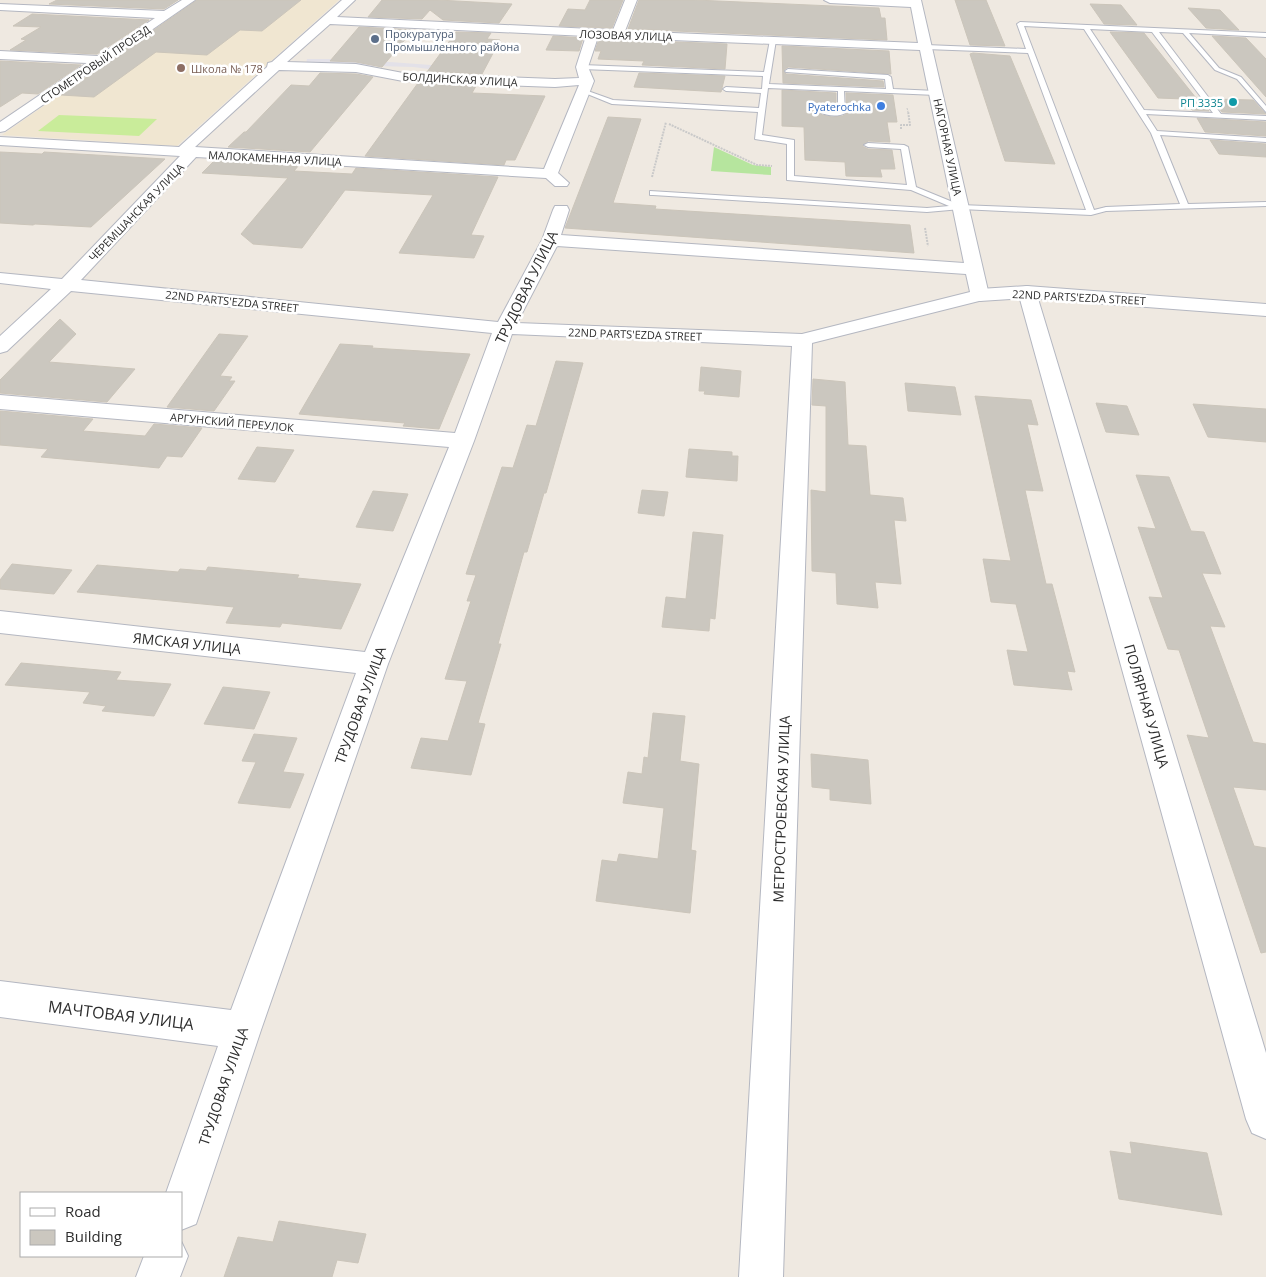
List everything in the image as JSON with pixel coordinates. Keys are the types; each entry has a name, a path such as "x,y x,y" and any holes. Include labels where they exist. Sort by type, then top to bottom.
{"street":[{"name":"СТОМЕТРОВЫЙ ПРОЕЗД","path":"0,128 189,0"},
{"name":"ЧЕРЕМШАНСКАЯ УЛИЦА","path":"0,347 67,284 192,153 186,147 273,66 349,0"},
{"path":"618,34 631,0"},
{"path":"830,0 916,2"},
{"name":"НАГОРНАЯ УЛИЦА","path":"916,2 980,295"},
{"path":"0,7 167,15"},
{"name":"ЛОЗОВАЯ УЛИЦА","path":"326,20 593,34 926,47"},
{"path":"585,86 582,66 593,34"},
{"path":"0,55 101,60"},
{"name":"БОЛДИНСКАЯ УЛИЦА","path":"273,66 356,68 403,77 555,83 585,86"},
{"name":"ТРУДОВАЯ УЛИЦА","path":"182,1206 242,1030 374,664 463,441 504,328 551,240 558,189 585,86"},
{"name":"МАЛОКАМЕННАЯ УЛИЦА","path":"0,141 192,153 558,189"},
{"path":"551,240 975,269"},
{"name":"22ND PARTS'EZDA STREET","path":"0,278 504,328 802,340 980,295 1027,292 1266,310"},
{"name":"ПОЛЯРНАЯ УЛИЦА","path":"1027,292 1266,1119"},
{"name":"МЕТРОСТРОЕВСКАЯ УЛИЦА","path":"761,1277 802,340"},
{"name":"АРГУНСКИЙ ПЕРЕУЛОК","path":"0,402 463,441"},
{"name":"ЯМСКАЯ УЛИЦА","path":"0,622 374,664"},
{"name":"МАЧТОВАЯ УЛИЦА","path":"0,999 242,1030"},
{"path":"158,1277 166,1257"}],"lane":[{"path":"1090,213 1020,24 1266,35"},
{"path":"1086,27 1155,133 1185,206"},
{"path":"1154,30 1219,116"},
{"path":"1185,32 1217,69 1239,78 1266,110"},
{"path":"773,40 758,137 791,142 790,178 912,188 961,207"},
{"path":"926,47 1030,51"},
{"path":"582,66 768,74"},
{"path":"788,71 888,77 890,91"},
{"path":"585,86 612,102 762,110"},
{"path":"726,89 841,89 936,93"},
{"path":"824,112 840,113 841,89"},
{"path":"1141,112 1266,118"},
{"path":"1155,133 1266,140"},
{"path":"868,145 904,147 912,188"},
{"path":"653,193 927,210 961,207 1090,213 1106,209 1266,204"}],"path":[{"path":"901,125 910,125 903,92"},
{"path":"666,123 757,165 790,167"}],"shaded area":[{"name":"Школа № 178","path":"196,0 339,0 177,146 2,135"},
{"path":"307,59 349,59 472,68 468,74 413,67 306,64"}],"green space":[{"path":"59,115 157,119 139,136 38,131"},
{"path":"714,147 753,165 771,167 771,175 711,171"}],"building":[{"path":"57,0 178,0 164,9 49,4"},
{"path":"197,0 301,0 262,31 240,30 207,55 156,52 94,97 61,95"},
{"path":"382,0 438,0 512,4 499,23 443,20 430,10 422,19 368,17"},
{"path":"590,0 623,0 612,28 559,26 568,9 585,10"},
{"path":"639,0 695,0 879,8 881,18 885,18 887,40 628,29"},
{"path":"955,0 986,0 1005,46 970,45"},
{"path":"1090,4 1121,5 1137,25 1104,24"},
{"path":"1188,8 1220,10 1239,30 1206,28"},
{"path":"32,14 149,20 97,54 10,50 26,40 21,39 41,27 13,26"},
{"path":"359,27 413,30 382,67 356,62 330,61"},
{"path":"456,32 491,33 487,39 500,40 482,74 427,72"},
{"path":"1110,32 1144,33 1196,98 1200,99 1209,111 1192,110 1184,99 1158,98"},
{"path":"553,36 583,38 579,51 546,50"},
{"path":"1212,36 1246,38 1266,59 1266,97"},
{"path":"599,39 727,44 725,69 642,65 644,61 598,59 601,51 595,51"},
{"path":"782,46 889,51 891,74 788,67 783,71 786,74 883,81 884,87 783,83"},
{"path":"970,54 1010,56 1055,164 1005,161"},
{"path":"0,61 81,65 38,94 22,93 0,107"},
{"path":"320,73 356,74 373,77 310,152 228,147 246,132 291,85 309,86"},
{"path":"639,73 725,76 721,92 634,87"},
{"path":"418,83 476,86 472,93 545,96 515,160 506,160 504,165 365,156"},
{"path":"782,90 836,93 836,109 824,108 818,111 822,115 832,117 843,116 847,113 846,93 893,95 897,122 887,122 890,142 868,141 862,146 868,149 892,150 895,169 880,169 882,177 846,176 845,162 805,160 804,127 782,126"},
{"path":"1212,99 1253,100 1266,114 1222,112"},
{"path":"608,117 641,119 613,203 656,206 655,209 910,225 914,253 565,228"},
{"path":"1197,118 1266,122 1266,136 1205,132"},
{"path":"1210,140 1266,144 1266,157 1219,154"},
{"path":"0,152 42,154 44,152 165,159 91,227 33,225 0,223"},
{"path":"215,160 299,165 294,171 352,174 356,168 498,177 471,235 484,236 474,258 399,253 433,195 345,190 302,248 253,244 241,234 288,178 202,173"},
{"path":"60,319 76,334 49,362 135,369 107,402 0,393 0,380"},
{"path":"219,334 248,336 220,376 232,377 229,381 235,381 214,411 167,407"},
{"path":"340,344 373,346 372,348 470,354 439,429 403,426 405,423 299,414"},
{"path":"556,361 583,363 546,493 544,493 527,552 524,552 498,644 501,644 478,723 485,724 471,775 411,768 421,738 448,741 467,681 445,679 471,601 467,601 476,575 466,574 502,467 513,468 527,425 536,426"},
{"path":"701,367 741,371 739,397 704,394 705,391 699,391"},
{"path":"813,379 845,382 848,445 866,446 870,495 903,498 906,521 894,520 901,584 875,582 878,608 837,604 836,573 812,571 811,490 826,492 826,406 812,405"},
{"path":"905,383 955,387 961,415 908,411"},
{"path":"975,396 1031,400 1038,425 1027,424 1043,491 1025,490 1046,584 1052,584 1075,672 1067,671 1072,690 1014,685 1007,650 1028,652 1016,604 991,602 983,559 1011,561"},
{"path":"1096,403 1127,406 1139,435 1106,432"},
{"path":"1193,404 1266,409 1266,442 1208,437"},
{"path":"0,411 93,419 83,431 145,436 154,424 202,428 182,457 167,456 159,468 41,457 48,449 0,445"},
{"path":"257,447 294,450 275,482 238,479"},
{"path":"689,449 732,452 732,456 738,456 737,481 686,477"},
{"path":"1136,475 1169,477 1191,531 1204,532 1221,574 1202,573 1225,627 1210,626 1253,742 1266,744 1266,790 1233,787 1254,846 1266,848 1266,952 1261,953 1187,735 1209,738 1179,650 1168,649 1149,597 1163,598 1138,527 1156,529"},
{"path":"642,490 668,492 664,516 638,513"},
{"path":"373,491 408,494 393,531 356,527"},
{"path":"693,532 723,535 715,619 710,618 709,631 662,627 666,597 686,599"},
{"path":"12,564 72,570 54,594 0,589 0,580"},
{"path":"97,565 178,572 180,569 206,571 208,567 299,575 297,578 361,584 341,629 282,623 280,627 226,623 234,607 77,592"},
{"path":"21,663 121,672 116,680 171,684 154,716 102,711 106,706 83,703 90,692 5,685"},
{"path":"223,687 270,692 254,729 204,724"},
{"path":"653,713 685,716 680,761 699,764 691,850 696,851 690,913 596,901 602,860 617,862 619,854 658,859 664,808 623,803 628,772 642,774 644,757 648,758"},
{"path":"254,734 297,738 283,772 304,774 290,808 238,803 256,762 242,761"},
{"path":"811,754 868,760 871,804 830,800 830,789 812,787"},
{"path":"1130,1142 1207,1153 1222,1215 1119,1199 1110,1151 1132,1154"},
{"path":"279,1221 366,1234 358,1263 337,1260 332,1277 224,1277 238,1237 273,1242"}],"place":[{"name":"Прокуратура Промышленного района","path":"375,39"},
{"name":"Школа № 178","path":"181,68"},
{"name":"РП 3335","path":"1233,102"},
{"name":"Pyaterochka","path":"881,106"}]}
